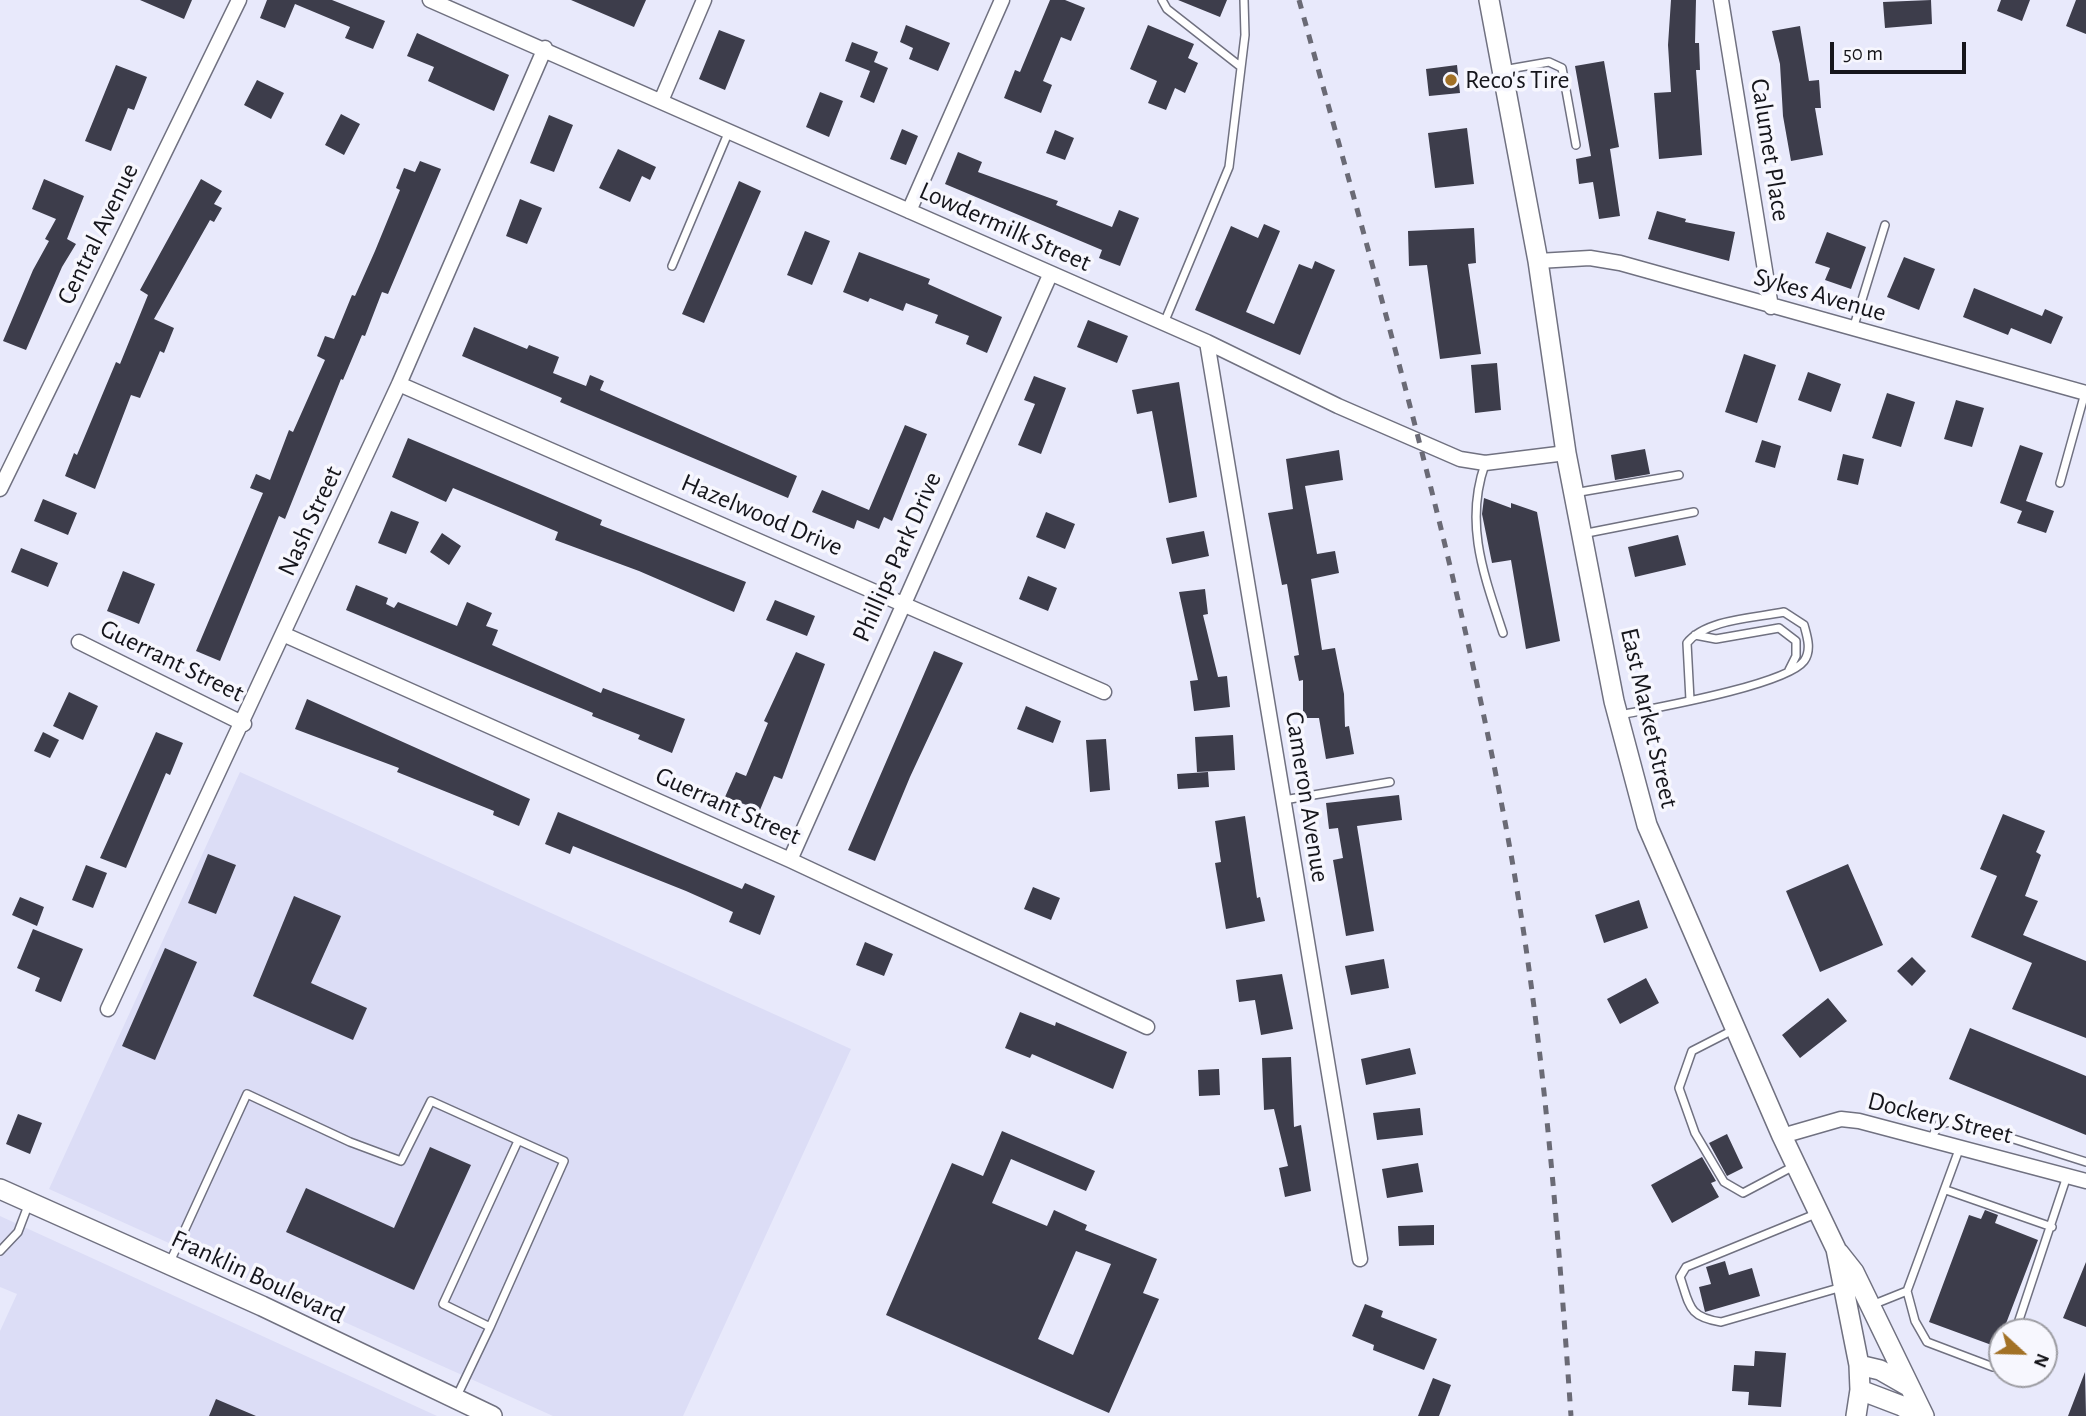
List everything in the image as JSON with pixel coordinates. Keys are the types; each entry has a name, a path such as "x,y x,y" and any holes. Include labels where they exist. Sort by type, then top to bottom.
{"main road":[{"name":"East Market Street","path":"1489,0 1538,261 1566,453 1618,715 1647,825 1782,1136 1836,1250 1859,1365 1860,1390 1856,1416"},
{"name":"Franklin Boulevard","path":"0,1189 169,1264 492,1416"},
{"path":"1836,1250 1854,1272 1924,1416"},
{"path":"1859,1365 1880,1370 1908,1385"},
{"path":"1860,1390 1902,1406 1917,1416"}],"street":[{"name":"Central Avenue","path":"0,489 239,0"},
{"name":"Lowdermilk Street","path":"430,0 545,48 1050,275 1207,342 1338,406 1460,459 1485,463 1566,453"},
{"path":"661,101 704,0"},
{"path":"909,211 1002,0"},
{"name":"Calumet Place","path":"1721,0 1771,307"},
{"name":"Nash Street","path":"108,1009 285,635 399,384 545,48"},
{"name":"Sykes Avenue","path":"1538,261 1590,258 1620,263 2085,393"},
{"name":"Phillips Park Drive","path":"790,860 1050,275"},
{"name":"Cameron Avenue","path":"1207,342 1360,1259"},
{"name":"Hazelwood Drive","path":"399,384 1104,692"},
{"name":"Guerrant Street","path":"285,635 790,860 1147,1027"},
{"name":"Guerrant Street","path":"79,642 243,724"},
{"name":"Dockery Street","path":"1782,1136 1841,1119 1931,1139 2076,1178"}],"lane":[{"path":"1163,0 1167,9 1241,67"},
{"path":"1163,324 1229,167 1241,67 1244,0"},
{"path":"1502,71 1549,62 1562,68 1576,145"},
{"path":"672,266 729,131"},
{"path":"1853,330 1885,225"},
{"path":"2060,482 2085,393"},
{"path":"1485,463 1478,484 1474,514 1483,571 1503,633"},
{"path":"1574,494 1678,475"},
{"path":"1581,534 1694,512"},
{"path":"1618,715 1690,700 1788,674 1805,660 1809,644 1804,625 1784,612 1726,623 1694,634 1687,643 1690,700"},
{"path":"1694,634 1716,639 1779,628 1797,641 1796,656 1788,674"},
{"path":"1283,800 1390,782"},
{"path":"1735,1029 1692,1051 1679,1088 1695,1133 1724,1182 1743,1193 1796,1165"},
{"path":"169,1264 247,1094 350,1142 401,1161 431,1101 564,1161 456,1399"},
{"path":"1931,1139 1939,1124 1957,1121 2082,1161 2052,1227 2020,1318"},
{"path":"489,1327 443,1304 518,1141"},
{"path":"1960,1147 1907,1291 1915,1321 1927,1342 1988,1365"},
{"path":"1946,1190 2052,1227"},
{"path":"0,1251 18,1232 29,1202"},
{"path":"1818,1213 1686,1268 1680,1277 1693,1312 1702,1319 1721,1322 1843,1287"},
{"path":"1870,1305 1907,1291"}],"shaded area":[{"path":"240,772 851,1049 683,1416 553,1416 49,1189"},
{"path":"0,1216 437,1416 0,1416 0,1331 17,1294 0,1287"}],"building":[{"path":"140,0 192,0 184,19"},
{"path":"267,0 332,0 385,21 373,49 345,38 350,27 295,4 285,28 260,18"},
{"path":"571,0 646,0 634,27"},
{"path":"1050,0 1065,0 1085,8 1071,41 1061,37 1043,81 1052,85 1041,113 1004,98 1015,70 1020,72"},
{"path":"1178,0 1227,0 1220,17"},
{"path":"1671,0 1696,0 1695,43 1699,43 1700,70 1696,70 1702,155 1659,159 1654,93 1671,92 1668,45"},
{"path":"1931,0 1932,24 1885,28 1883,2"},
{"path":"2001,0 2030,0 2022,21 1997,11"},
{"path":"2076,0 2086,0 2086,34 2066,26"},
{"path":"906,25 950,43 938,71 909,59 913,48 900,42"},
{"path":"1148,25 1194,44 1188,58 1198,63 1185,93 1175,88 1166,110 1148,103 1157,81 1130,69"},
{"path":"1800,26 1809,81 1819,80 1821,108 1815,108 1823,155 1791,161 1783,116 1780,64 1772,31"},
{"path":"719,30 745,40 725,90 699,79"},
{"path":"417,33 509,75 494,111 428,81 434,67 407,56"},
{"path":"852,42 878,52 874,62 888,68 874,103 860,97 870,71 845,61"},
{"path":"1604,61 1619,147 1610,149 1620,216 1599,219 1593,182 1579,184 1576,159 1591,156 1575,66"},
{"path":"116,65 147,77 134,110 128,108 111,151 85,141"},
{"path":"1457,65 1460,93 1429,96 1426,69"},
{"path":"257,80 284,93 271,119 244,105"},
{"path":"820,92 843,101 829,137 806,127"},
{"path":"341,114 360,124 344,155 325,145"},
{"path":"549,115 573,125 554,172 530,163"},
{"path":"1467,128 1474,184 1435,188 1428,133"},
{"path":"902,129 918,136 906,165 890,159"},
{"path":"1055,130 1074,138 1065,160 1046,153"},
{"path":"618,149 656,167 650,180 642,176 630,202 599,188"},
{"path":"958,152 982,162 978,172 1058,201 1056,205 1112,227 1119,210 1139,218 1120,266 1099,258 1102,250 945,184"},
{"path":"420,161 441,169 388,294 382,292 365,336 362,335 343,380 341,379 285,519 279,516 220,661 196,651 263,493 250,488 256,474 270,480 289,430 293,432 325,360 317,356 325,336 334,339 352,295 355,296 400,190 396,188 404,168 415,172"},
{"path":"44,179 84,196 67,239 76,244 62,267 26,350 3,341 33,270 49,241 45,239 56,219 32,209"},
{"path":"201,179 222,191 214,204 222,208 214,222 210,220 154,319 174,328 164,353 160,351 140,398 131,395 95,489 65,476 74,453 77,455 116,362 120,364 148,295 140,290"},
{"path":"739,181 761,191 704,323 682,314"},
{"path":"520,199 542,208 527,244 506,236"},
{"path":"1657,211 1686,219 1685,222 1735,232 1729,261 1648,239"},
{"path":"1264,224 1280,231 1246,312 1274,324 1299,264 1312,269 1315,261 1335,270 1300,355 1195,310 1231,226 1258,238"},
{"path":"1474,228 1476,263 1468,264 1481,354 1440,359 1427,265 1409,266 1408,231"},
{"path":"805,231 830,241 812,285 787,275"},
{"path":"1827,232 1866,247 1851,289 1825,280 1830,268 1815,263"},
{"path":"859,252 930,279 928,284 1002,317 987,353 966,344 969,336 935,323 938,315 906,303 903,311 870,298 868,302 843,292"},
{"path":"1904,257 1935,269 1919,310 1887,297"},
{"path":"1974,288 2042,316 2045,309 2063,317 2051,344 2011,328 2008,335 1963,317"},
{"path":"1088,320 1128,336 1117,363 1077,347"},
{"path":"474,327 527,349 529,345 559,357 553,373 586,386 590,375 604,381 600,390 797,476 788,498 560,402 562,398 462,356"},
{"path":"1744,354 1776,365 1757,423 1725,412"},
{"path":"1497,363 1501,410 1475,413 1471,365"},
{"path":"1808,372 1841,384 1831,412 1798,400"},
{"path":"1034,376 1066,388 1041,454 1018,445 1035,404 1024,400"},
{"path":"1179,382 1197,497 1169,503 1152,411 1137,414 1132,390"},
{"path":"1887,393 1915,402 1901,447 1872,438"},
{"path":"1956,400 1984,408 1972,447 1944,439"},
{"path":"905,425 927,434 892,521 884,517 879,529 857,520 854,529 812,512 822,490 869,510"},
{"path":"408,438 602,520 600,525 746,582 734,612 639,571 555,540 558,532 453,488 446,502 392,477"},
{"path":"1762,440 1781,446 1775,468 1755,462"},
{"path":"2020,445 2043,453 2026,501 2054,511 2046,533 2017,523 2022,511 2000,503"},
{"path":"1645,449 1650,474 1615,480 1611,455"},
{"path":"1339,450 1343,480 1305,486 1317,554 1335,551 1339,573 1311,579 1322,650 1335,648 1344,694 1345,727 1349,726 1354,754 1326,759 1319,718 1303,718 1303,680 1299,681 1294,656 1299,655 1287,584 1282,585 1268,513 1293,509 1286,459"},
{"path":"1843,454 1864,459 1858,485 1837,480"},
{"path":"1484,498 1511,508 1511,503 1537,512 1560,641 1526,649 1511,560 1492,563 1482,514"},
{"path":"43,499 77,513 68,535 34,521"},
{"path":"391,511 419,522 406,554 378,543"},
{"path":"1046,512 1075,524 1065,549 1036,537"},
{"path":"1204,531 1209,556 1172,564 1166,538"},
{"path":"442,533 461,546 449,565 430,552"},
{"path":"1678,535 1686,565 1635,577 1628,547"},
{"path":"21,548 58,563 48,587 11,572"},
{"path":"123,571 155,584 139,624 107,611"},
{"path":"1028,576 1057,588 1048,611 1019,599"},
{"path":"356,585 388,598 386,604 394,608 398,602 457,626 467,602 492,613 486,626 498,630 492,645 601,693 603,688 685,719 672,753 638,739 640,735 592,716 593,713 346,610"},
{"path":"1205,589 1208,614 1203,615 1218,677 1227,676 1230,707 1194,711 1190,681 1198,680 1179,592"},
{"path":"775,600 815,616 807,636 766,620"},
{"path":"934,651 963,663 910,777 875,861 848,850"},
{"path":"796,652 825,664 782,779 774,776 760,810 725,797 736,772 746,776 768,723 764,721"},
{"path":"69,692 98,706 83,740 53,726"},
{"path":"307,699 530,799 519,826 493,815 494,811 397,772 399,768 295,729"},
{"path":"1026,706 1061,721 1053,743 1017,729"},
{"path":"43,732 59,740 50,758 34,751"},
{"path":"156,732 183,743 170,775 166,773 126,868 100,858"},
{"path":"1233,735 1235,770 1197,772 1195,737"},
{"path":"1106,739 1110,790 1090,792 1086,740"},
{"path":"1208,772 1209,787 1178,789 1177,774"},
{"path":"1399,795 1402,820 1357,826 1374,931 1346,936 1333,860 1343,858 1338,828 1329,829 1326,803"},
{"path":"558,812 742,889 745,883 775,896 760,935 729,922 733,912 686,891 573,846 570,854 545,844"},
{"path":"2003,814 2045,831 2036,852 2041,855 2025,896 2038,901 2023,935 2086,961 2086,1038 2012,1009 2032,963 1971,937 1997,876 1980,869"},
{"path":"1245,816 1257,898 1260,897 1265,921 1226,929 1215,863 1221,862 1215,821"},
{"path":"208,854 236,865 216,914 188,903"},
{"path":"1848,864 1883,945 1820,972 1786,891"},
{"path":"86,865 107,873 93,908 72,900"},
{"path":"1033,887 1060,898 1051,920 1024,909"},
{"path":"294,896 341,916 311,983 367,1008 353,1040 253,996"},
{"path":"20,897 44,907 37,926 12,915"},
{"path":"1639,900 1648,928 1604,943 1595,915"},
{"path":"33,929 83,949 61,1002 35,991 40,978 17,968"},
{"path":"865,942 893,954 884,976 856,965"},
{"path":"165,948 197,962 155,1060 122,1046"},
{"path":"1912,957 1926,971 1912,986 1897,971"},
{"path":"1384,959 1389,988 1351,995 1345,966"},
{"path":"1282,974 1293,1029 1261,1035 1255,1000 1239,1002 1236,980"},
{"path":"1646,978 1659,1003 1620,1024 1607,999"},
{"path":"1828,998 1847,1021 1800,1058 1782,1035"},
{"path":"1020,1012 1055,1026 1056,1022 1127,1052 1113,1089 1032,1054 1030,1058 1005,1048"},
{"path":"1970,1028 2086,1076 2086,1135 1949,1079"},
{"path":"1410,1048 1416,1074 1366,1085 1361,1059"},
{"path":"1291,1057 1294,1127 1301,1125 1311,1191 1285,1197 1279,1168 1288,1166 1274,1109 1264,1110 1262,1058"},
{"path":"1219,1069 1220,1095 1199,1096 1198,1070"},
{"path":"1420,1108 1423,1135 1377,1140 1373,1113"},
{"path":"18,1114 42,1123 30,1154 6,1144"},
{"path":"1002,1131 1095,1171 1086,1191 1011,1159 992,1203 1047,1226 1054,1210 1087,1225 1085,1230 1157,1259 1143,1293 1159,1299 1109,1413 886,1315 952,1163 983,1176","holes":["1076,1251 1111,1264 1073,1355 1038,1339"]},
{"path":"1727,1134 1743,1168 1727,1176 1709,1143"},
{"path":"430,1147 471,1165 414,1290 286,1232 306,1188 394,1228"},
{"path":"1702,1157 1716,1181 1711,1183 1719,1197 1672,1223 1651,1185"},
{"path":"1418,1163 1423,1192 1387,1198 1382,1169"},
{"path":"1985,1210 1998,1215 1995,1223 2038,1240 2008,1318 1988,1318 1988,1344 1929,1322 1969,1215 1981,1219"},
{"path":"1434,1225 1434,1245 1399,1246 1398,1226"},
{"path":"1725,1261 1729,1275 1752,1268 1760,1296 1705,1312 1699,1287 1711,1284 1706,1267"},
{"path":"2086,1262 2086,1327 2063,1318"},
{"path":"1365,1304 1383,1311 1381,1317 1437,1339 1424,1370 1373,1350 1374,1345 1352,1336"},
{"path":"1755,1351 1786,1353 1781,1407 1748,1405 1749,1392 1732,1391 1734,1365 1754,1366"},
{"path":"2085,1372 2086,1416 2068,1416"},
{"path":"1433,1378 1451,1385 1439,1416 1418,1416"},
{"path":"216,1399 256,1416 209,1416"}],"railway":[{"path":"1299,0 1443,535 1512,860 1541,1068 1571,1416"}],"place":[{"name":"Reco's Tire","path":"1451,80"}]}
